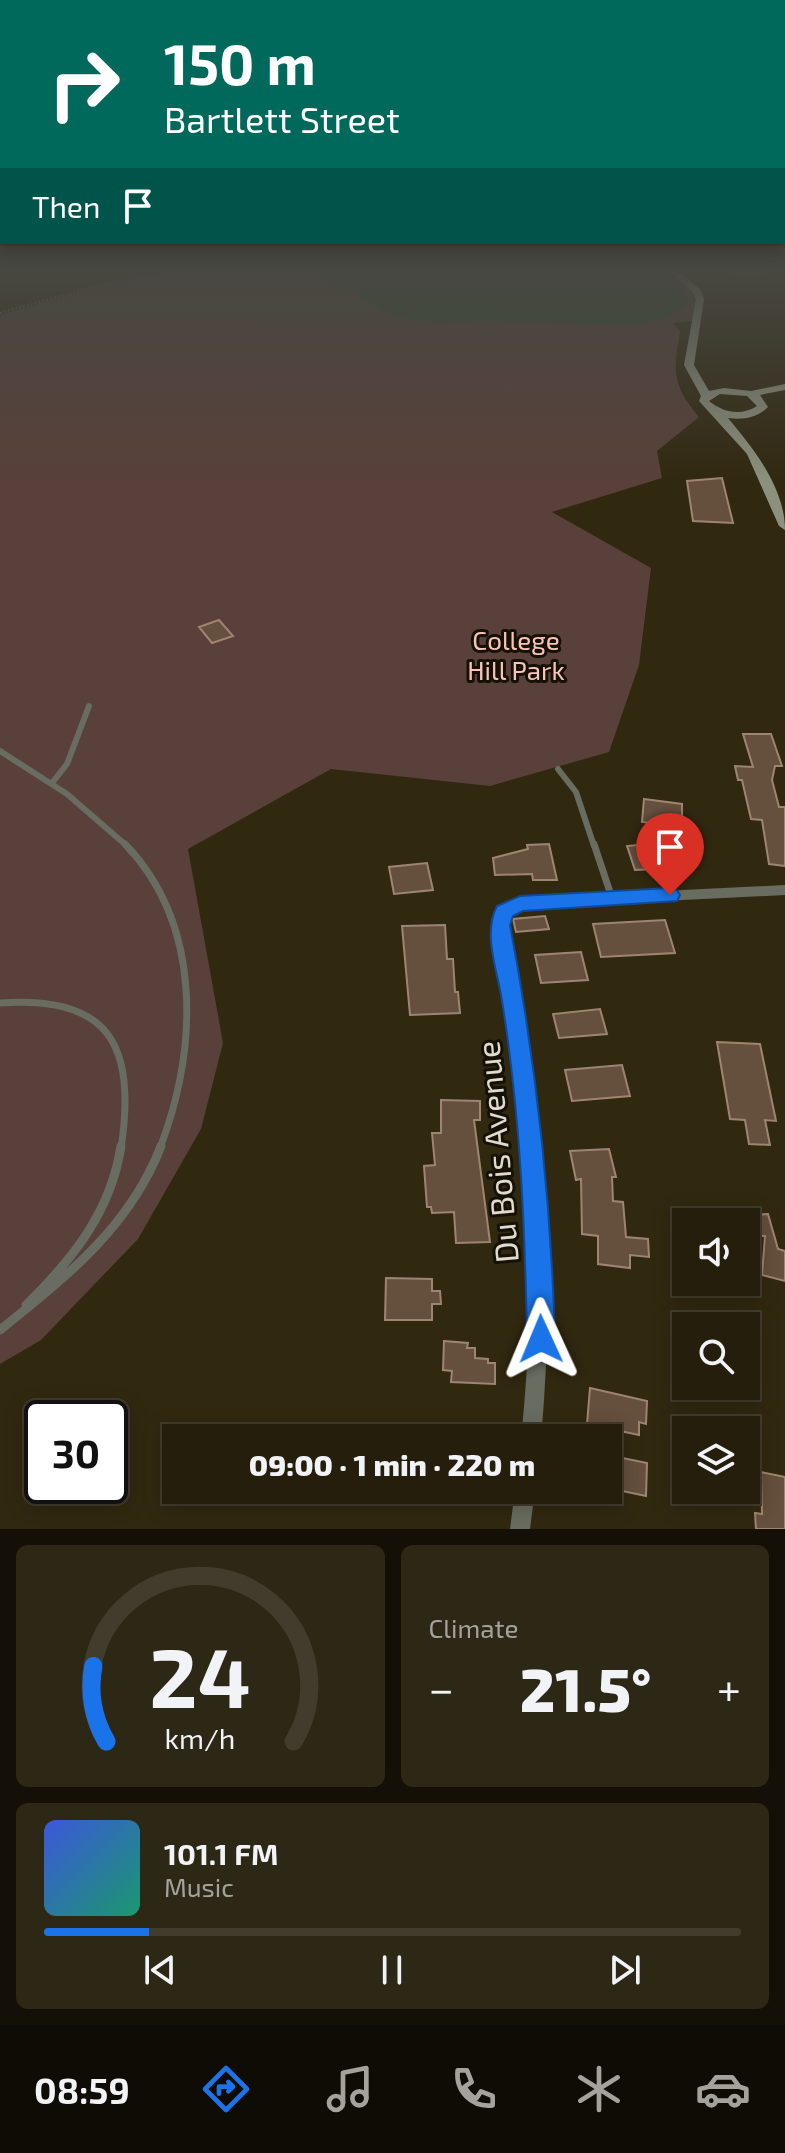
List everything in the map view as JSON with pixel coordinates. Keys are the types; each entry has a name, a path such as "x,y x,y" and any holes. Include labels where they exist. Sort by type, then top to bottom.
{"street":[{"path":"693,339 689,365 706,396 705,404 717,412 752,453 785,526"},
{"path":"698,380 724,390 751,394 785,387"},
{"path":"717,412 747,415 760,411 763,403 785,387"},
{"path":"706,396 724,390"},
{"path":"751,394 763,403"},
{"path":"737,435 747,415"},
{"path":"612,898 785,890"},
{"name":"Du Bois Avenue","path":"532,1424 541,1339 539,1237 518,1027 499,925 504,911 520,904 612,898"},
{"path":"520,1529 523,1504"}],"lane":[{"path":"52,783 67,764 89,706"},
{"path":"0,751 91,811 130,851 161,891 178,937 188,996 183,1063 165,1136 136,1200 82,1264 0,1330"},
{"path":"558,769 576,792 612,898"},
{"path":"0,1003 23,1001 69,1006 104,1025 122,1067 126,1128 108,1197 70,1261 0,1330"}],"green space":[{"name":"College Hill Park","path":"0,339 679,339 676,368 679,387 699,417 657,451 662,478 552,512 651,568 639,665 609,752 490,786 331,769 188,849 223,1043 201,1129 138,1239 41,1340 0,1364"}],"building":[{"path":"722,478 733,523 693,521 687,481"},
{"path":"219,620 233,636 212,643 199,627"},
{"path":"743,734 771,734 782,766 775,766 772,780 779,807 785,807 785,866 769,864 762,820 751,819 742,780 738,780 735,766 753,767"},
{"path":"644,799 682,804 682,827 642,822"},
{"path":"549,844 557,880 533,880 532,874 495,875 493,858 528,849 527,845"},
{"path":"647,844 656,869 635,870 627,846"},
{"path":"427,863 433,890 394,894 389,867"},
{"path":"545,916 549,929 516,932 513,919"},
{"path":"665,920 675,953 601,957 593,924"},
{"path":"445,925 447,959 453,959 460,1013 410,1015 402,926"},
{"path":"581,952 588,980 541,983 535,955"},
{"path":"600,1009 607,1034 559,1038 553,1014"},
{"path":"717,1042 760,1044 776,1121 765,1120 770,1145 749,1144 745,1120 730,1119"},
{"path":"622,1065 630,1096 572,1101 565,1070"},
{"path":"441,1100 480,1101 480,1120 474,1120 490,1242 456,1243 454,1212 432,1213 431,1207 427,1207 424,1166 435,1165 432,1133 441,1133"},
{"path":"609,1149 616,1177 612,1177 613,1201 623,1202 626,1237 648,1239 649,1257 630,1255 630,1268 598,1264 598,1236 582,1234 581,1179 576,1180 570,1151"},
{"path":"760,1214 768,1214 778,1249 785,1251 785,1281 762,1275 765,1236 760,1236"},
{"path":"386,1278 432,1279 432,1291 440,1291 441,1304 432,1304 432,1320 385,1320"},
{"path":"444,1341 468,1343 467,1348 475,1348 475,1358 495,1363 495,1384 451,1382 452,1371 443,1370"},
{"path":"590,1388 647,1401 646,1424 639,1422 639,1435 622,1431 622,1424 587,1424"},
{"path":"622,1458 647,1463 646,1496 622,1491"},
{"path":"761,1472 785,1477 785,1529 756,1529 755,1513 762,1514"}],"route":[{"path":"541,1339 539,1237 518,1027 499,925 504,911 520,904 670,895"}]}
